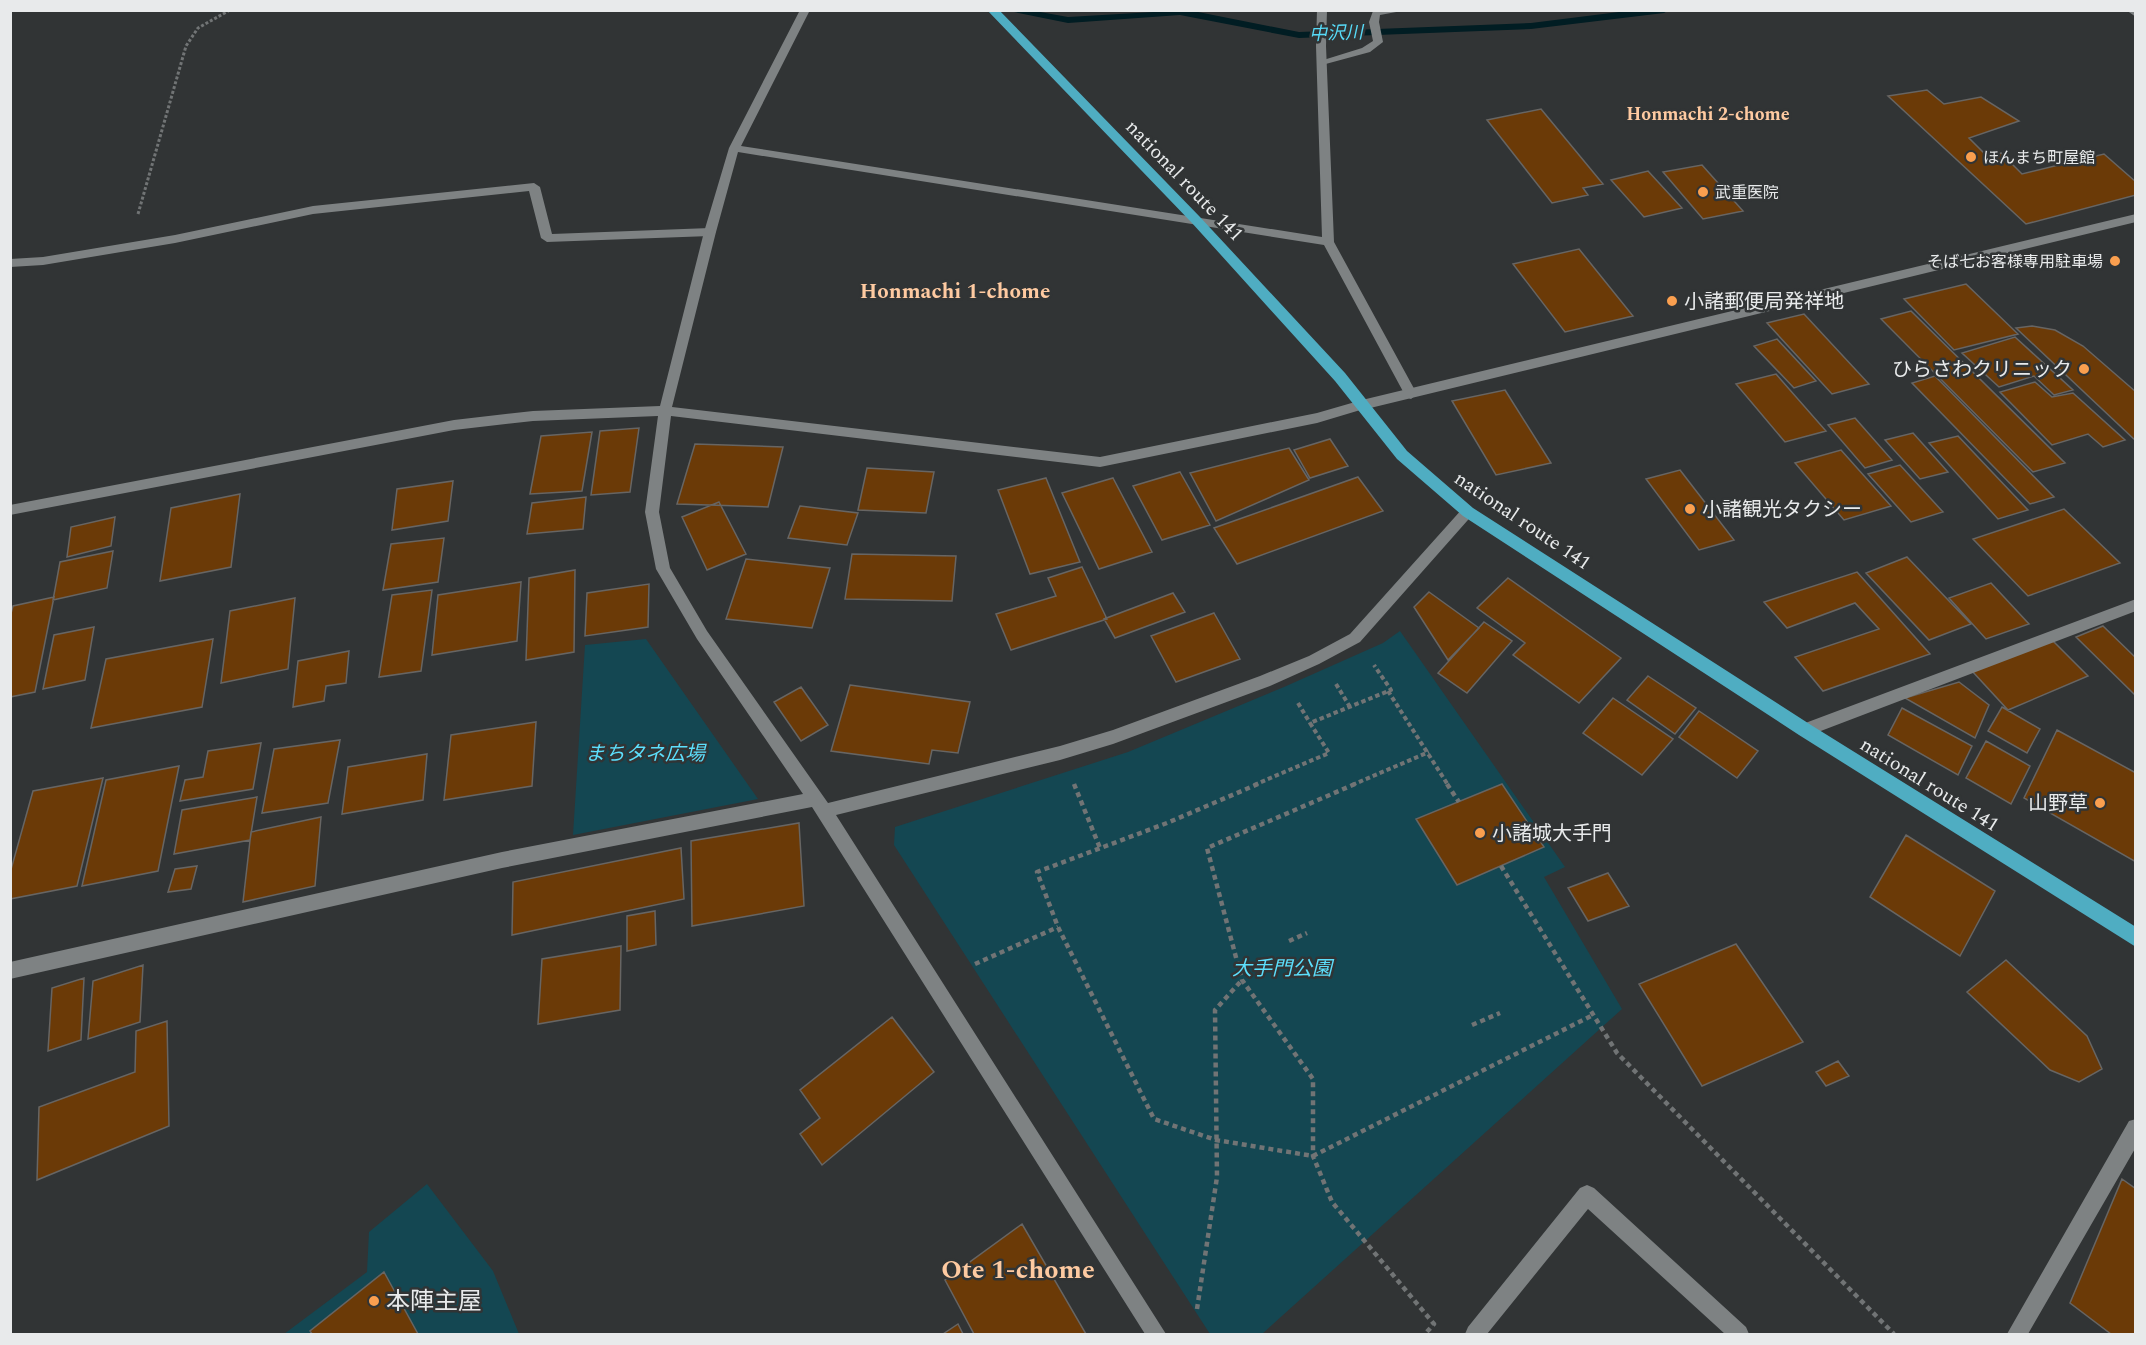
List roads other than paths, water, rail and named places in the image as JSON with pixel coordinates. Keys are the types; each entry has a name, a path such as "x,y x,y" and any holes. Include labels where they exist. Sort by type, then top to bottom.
{"highway":[{"name":"national route 141","path":"992,10 1196,220 1340,377 1402,455 1468,512 1805,730 2136,938"}],"street":[{"path":"805,10 734,148 710,232 665,411 652,512 663,569 702,635 819,805 1156,1335"},
{"path":"1322,62 1366,50 1378,42 1374,22 1376,13 1402,10"},
{"path":"2132,10 2136,14"},
{"path":"1322,16 1328,242 1411,394"},
{"path":"734,148 1328,242"},
{"path":"10,263 43,261 314,210 534,187 547,238 710,232"},
{"path":"10,510 454,425 533,416 665,411 1100,462 1317,418 1362,405 2136,218"},
{"path":"10,970 502,860 819,805 1060,753 1113,737 1265,681 1314,660 1355,638 1468,512"},
{"path":"1805,730 2136,605"},
{"path":"2017,1335 2136,1128"},
{"path":"1475,1335 1587,1195 1740,1335"}],"waterway":[{"name":"中沢川","path":"1009,10 1068,20 1180,12 1299,35 1531,26 1664,10"}],"place":[{"name":"ほんまち町屋館","path":"1971,157"},
{"name":"武重医院","path":"1703,192"},
{"name":"そば七お客様専用駐車場","path":"2115,261"},
{"name":"小諸郵便局発祥地","path":"1672,301"},
{"name":"ひらさわクリニック","path":"2084,369"},
{"name":"小諸観光タクシー","path":"1690,509"},
{"name":"山野草","path":"2100,803"},
{"name":"小諸城大手門","path":"1480,833"},
{"name":"本陣主屋","path":"374,1301"}],"district":[{"name":"Honmachi 2-chome","path":"1708,114"},
{"name":"Honmachi 1-chome","path":"955,291"},
{"name":"Ote 1-chome","path":"1018,1269"}],"park label":[{"name":"まちタネ広場","path":"645,753"},
{"name":"大手門公園","path":"1282,968"}]}
